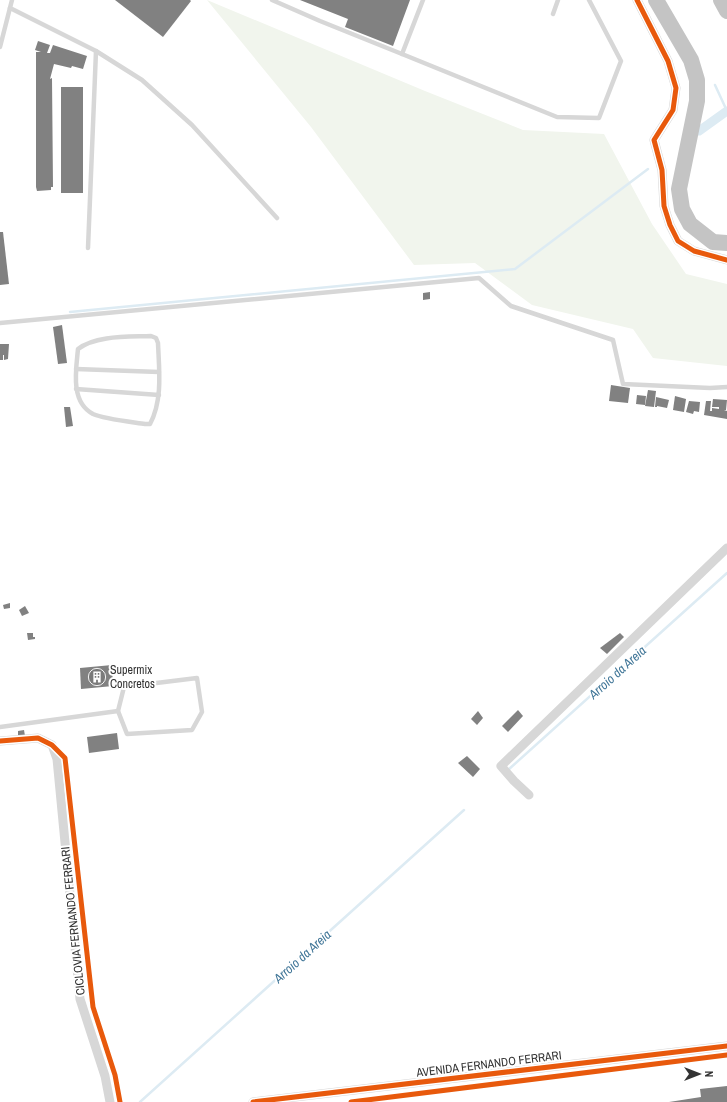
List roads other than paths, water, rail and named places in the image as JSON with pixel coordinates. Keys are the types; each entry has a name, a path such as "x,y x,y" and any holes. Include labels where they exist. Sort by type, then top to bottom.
{"highway":[{"path":"656,0 691,60 697,80 697,101 679,189 682,209 690,224 713,242 727,243"},
{"path":"721,0 727,11"}],"street":[{"path":"637,0 668,61 676,88 673,110 654,140 662,170 664,206 670,225 678,241 684,245 694,251 727,260"},
{"path":"529,795 501,766 727,548"},
{"path":"0,741 38,738 52,745 57,759 80,999 105,1076 110,1102"},
{"name":"AVENIDA FERNANDO FERRARI","path":"253,1102 727,1046"}],"lane":[{"path":"0,47 12,0"},
{"path":"272,0 557,117 600,118 622,61 589,0"},
{"path":"402,54 422,0"},
{"path":"553,14 558,0"},
{"path":"10,8 96,51 142,80 192,125 277,218"},
{"path":"88,248 96,51"},
{"path":"0,323 479,278 511,306 613,340 623,384 710,388 727,387"},
{"path":"151,336 156,338 158,343 159,395 154,417 150,424 95,415 86,410 76,389 76,369 78,349 85,344 96,340 151,336"},
{"path":"76,369 159,372"},
{"path":"76,389 159,395"},
{"path":"197,678 202,712 192,730 127,734 118,712 124,686 197,678"},
{"path":"0,727 118,712"}],"waterway":[{"name":"Arroio da Areia","path":"715,85 727,111"},
{"path":"699,131 727,111"},
{"path":"70,312 515,269 648,169"},
{"name":"Arroio da Areia","path":"508,770 727,573"},
{"name":"Arroio da Areia","path":"140,1102 464,810"}],"place":[{"name":"Supermix Concretos","path":"97,677"}]}
